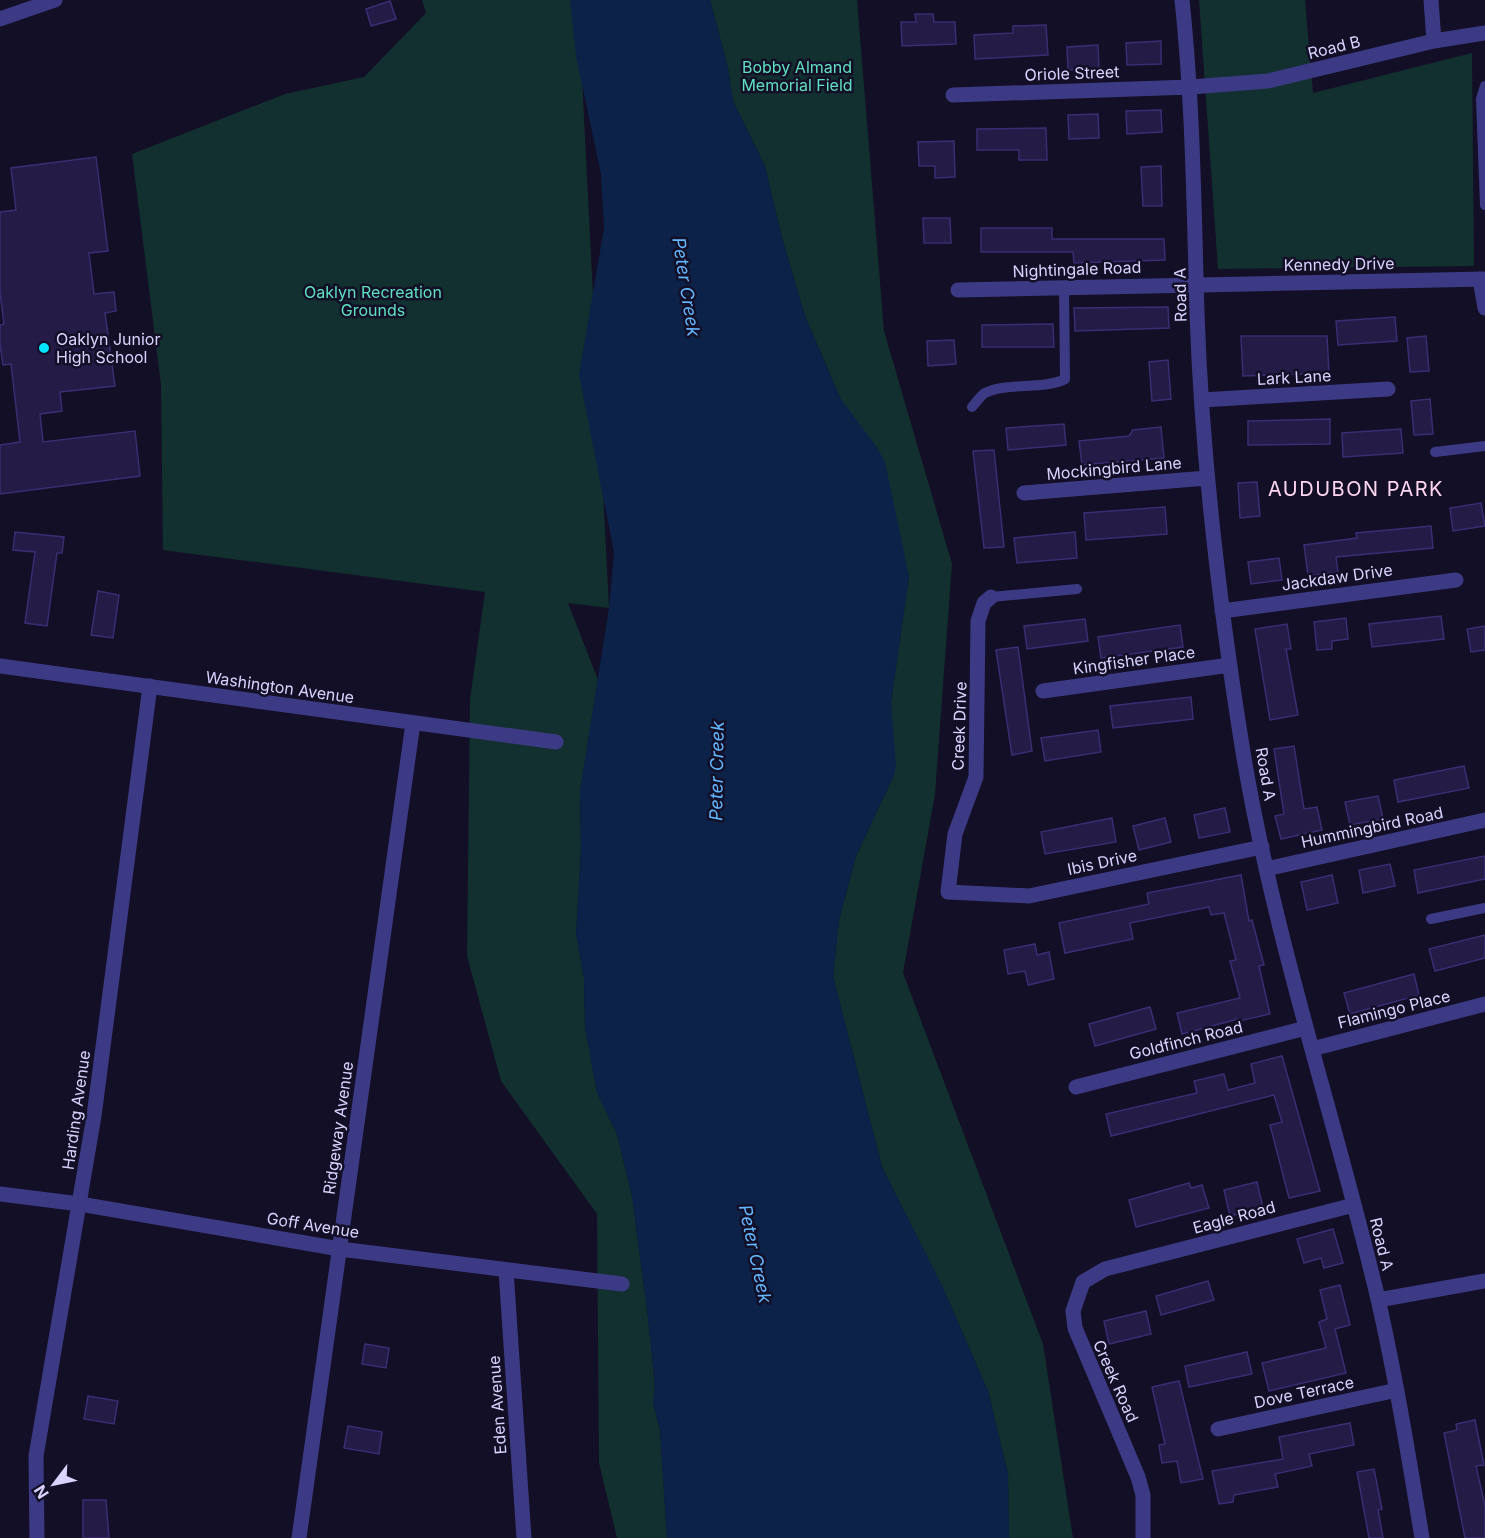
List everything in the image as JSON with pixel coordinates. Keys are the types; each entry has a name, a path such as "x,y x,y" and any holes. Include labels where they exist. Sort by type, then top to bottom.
{"street":[{"path":"0,19 55,0"},
{"name":"Road A","path":"1182,0 1191,87 1202,400 1207,478 1222,611 1244,760 1266,869 1378,1300 1397,1390 1422,1538"},
{"path":"1431,0 1434,41"},
{"name":"Road B","path":"1191,87 1268,81 1434,41 1485,33"},
{"name":"Oriole Street","path":"953,95 1191,87"},
{"name":"Kennedy Drive","path":"1198,284 1483,279 1485,308"},
{"name":"Nightingale Road","path":"958,290 1198,284"},
{"name":"Lark Lane","path":"1202,400 1388,389"},
{"name":"Mockingbird Lane","path":"1024,493 1207,478"},
{"name":"Jackdaw Drive","path":"1222,611 1456,580"},
{"name":"Creek Drive","path":"948,891 955,834 976,777 978,621 984,603 992,597"},
{"name":"Kingfisher Place","path":"1043,691 1230,665"},
{"name":"Washington Avenue","path":"0,666 556,742"},
{"name":"Harding Avenue","path":"38,1538 36,1456 80,1204 150,687"},
{"name":"Ridgeway Avenue","path":"299,1538 413,723"},
{"name":"Hummingbird Road","path":"1266,869 1485,820"},
{"name":"Ibis Drive","path":"948,891 1029,896 1262,847"},
{"name":"Flamingo Place","path":"1312,1049 1485,1004"},
{"name":"Goldfinch Road","path":"1076,1087 1306,1028"},
{"name":"Goff Avenue","path":"0,1194 80,1204 340,1249 622,1284"},
{"name":"Eagle Road","path":"1124,1265 1354,1205"},
{"name":"Creek Road","path":"1124,1265 1094,1274 1083,1282 1073,1311 1080,1345 1138,1477 1143,1495 1143,1538"},
{"name":"Eden Avenue","path":"506,1270 524,1538"},
{"path":"1378,1300 1485,1281"},
{"name":"Dove Terrace","path":"1218,1429 1397,1390"}],"lane":[{"path":"1485,86 1481,99 1485,205"},
{"path":"972,407 985,393 1035,384 1058,383 1065,379 1064,287"},
{"path":"1434,452 1485,446"},
{"path":"992,597 1077,589"},
{"path":"1431,919 1485,908"}],"green space":[{"name":"Oaklyn Recreation Grounds","path":"422,0 578,0 609,608 568,603 598,680 580,791 581,850 576,934 584,978 585,1027 597,1092 617,1134 632,1196 655,1385 653,1403 660,1430 667,1538 617,1538 599,1463 597,1214 501,1081 467,956 470,699 485,592 163,550 161,385 132,154 285,94 364,77 426,13"},
{"name":"Bobby Almand Memorial Field","path":"710,0 857,0 884,331 952,564 935,794 903,973 1043,1344 1073,1538 1009,1538 1008,1474 988,1391 942,1286 882,1167 833,976 839,920 856,856 894,775 891,702 909,576 844,407 805,316 782,238 765,166 733,101 728,68"},
{"path":"1199,0 1305,0 1313,93 1472,53 1474,266 1218,269"}],"water":[{"name":"Peter Creek","path":"570,0 710,0 728,68 733,101 765,166 782,238 805,316 840,398 876,446 885,462 909,576 891,702 896,765 894,775 856,856 839,920 833,976 882,1167 942,1286 988,1391 1008,1474 1009,1538 667,1538 660,1430 653,1403 655,1385 632,1196 617,1134 597,1093 585,1027 584,978 576,934 581,850 580,791 609,608 614,552 579,375 604,228 601,174 576,56"}],"building":[{"path":"390,1 396,19 371,26 366,9"},
{"path":"915,14 933,14 934,22 955,22 956,44 902,46 901,22 916,22"},
{"path":"1046,25 1048,55 975,59 974,35 1013,33 1013,26"},
{"path":"1161,41 1161,64 1127,65 1126,43"},
{"path":"1098,45 1099,69 1068,70 1067,47"},
{"path":"1161,110 1162,132 1127,134 1126,111"},
{"path":"1098,114 1099,138 1069,139 1068,115"},
{"path":"1046,128 1047,160 1019,160 1019,150 977,150 977,129"},
{"path":"954,141 955,177 935,178 935,166 919,166 918,142"},
{"path":"96,157 108,251 89,253 94,294 114,292 116,311 105,313 115,386 60,392 62,411 40,414 43,442 135,431 140,476 0,494 0,445 20,442 11,364 3,365 0,344 0,325 4,324 0,292 0,212 16,210 11,168"},
{"path":"1161,166 1162,206 1143,206 1141,167"},
{"path":"923,218 950,218 951,243 924,243"},
{"path":"981,228 1052,228 1052,239 1164,239 1165,260 1074,263 1073,252 981,252"},
{"path":"1168,307 1169,328 1075,331 1074,308"},
{"path":"1395,317 1397,341 1338,345 1336,321"},
{"path":"1053,324 1054,347 982,347 982,325"},
{"path":"1241,336 1327,336 1329,373 1243,376"},
{"path":"1426,336 1429,371 1410,372 1407,338"},
{"path":"954,340 956,364 928,366 927,341"},
{"path":"1168,360 1171,399 1152,401 1149,362"},
{"path":"1430,399 1433,434 1414,435 1411,401"},
{"path":"1330,419 1330,444 1248,445 1248,421"},
{"path":"1064,424 1066,445 1008,450 1006,428"},
{"path":"1161,427 1164,458 1082,465 1079,441 1129,436 1133,430"},
{"path":"1401,429 1403,453 1343,457 1342,433"},
{"path":"994,450 1004,547 984,548 973,451"},
{"path":"1257,482 1260,516 1240,518 1238,483"},
{"path":"1481,503 1485,526 1453,531 1450,508"},
{"path":"1165,507 1167,534 1086,540 1084,513"},
{"path":"1431,526 1433,548 1336,557 1338,572 1308,576 1304,545 1357,538 1356,533"},
{"path":"15,532 64,537 62,553 57,553 47,626 25,623 35,552 13,550"},
{"path":"1075,532 1077,558 1017,563 1014,538"},
{"path":"1279,558 1282,580 1251,584 1248,562"},
{"path":"98,591 119,595 113,638 91,635"},
{"path":"1441,616 1444,639 1372,647 1369,624"},
{"path":"1346,618 1348,639 1332,641 1332,649 1317,650 1314,622"},
{"path":"1085,619 1088,641 1027,649 1024,626"},
{"path":"1287,624 1291,649 1286,649 1298,715 1270,720 1255,629"},
{"path":"1180,625 1183,647 1101,658 1098,637"},
{"path":"1485,626 1485,650 1471,652 1467,629"},
{"path":"1018,647 1032,751 1012,755 996,650"},
{"path":"1191,697 1193,719 1113,728 1110,706"},
{"path":"1098,730 1101,752 1045,761 1041,738"},
{"path":"1294,746 1304,809 1317,807 1322,830 1281,839 1275,816 1284,814 1274,749"},
{"path":"1464,766 1469,788 1398,802 1394,780"},
{"path":"1378,796 1383,819 1350,825 1345,802"},
{"path":"1225,808 1230,832 1199,838 1194,815"},
{"path":"1112,818 1116,842 1045,854 1041,832"},
{"path":"1165,818 1171,842 1139,850 1133,826"},
{"path":"1485,856 1485,879 1418,893 1414,870"},
{"path":"1390,864 1395,886 1363,893 1359,870"},
{"path":"1241,875 1249,921 1252,920 1264,965 1259,966 1270,1014 1239,1021 1238,1019 1182,1034 1177,1013 1240,998 1230,961 1236,960 1224,913 1211,915 1209,907 1130,923 1133,939 1065,953 1059,923 1149,904 1147,893"},
{"path":"1332,875 1338,903 1307,910 1301,882"},
{"path":"1485,935 1485,958 1435,971 1429,949"},
{"path":"1035,944 1037,955 1049,952 1054,979 1028,985 1025,971 1008,974 1004,950"},
{"path":"1414,974 1419,995 1350,1014 1344,993"},
{"path":"1150,1007 1156,1029 1095,1046 1089,1024"},
{"path":"1282,1056 1320,1191 1289,1198 1270,1125 1282,1122 1274,1095 1111,1136 1106,1114 1197,1093 1194,1081 1224,1074 1228,1090 1255,1083 1251,1064"},
{"path":"1257,1182 1263,1208 1230,1216 1224,1190"},
{"path":"1189,1183 1191,1188 1202,1185 1209,1208 1136,1227 1129,1200"},
{"path":"1333,1229 1343,1263 1324,1268 1321,1258 1304,1263 1297,1239"},
{"path":"1208,1281 1214,1300 1161,1315 1156,1296"},
{"path":"1340,1285 1350,1325 1335,1329 1346,1373 1269,1391 1262,1363 1326,1348 1319,1322 1327,1319 1320,1290"},
{"path":"1146,1311 1151,1334 1109,1344 1104,1321"},
{"path":"365,1344 389,1348 386,1368 362,1364"},
{"path":"1247,1352 1252,1374 1189,1387 1185,1366"},
{"path":"1179,1381 1203,1479 1181,1483 1177,1461 1162,1463 1159,1445 1165,1444 1152,1387"},
{"path":"88,1396 118,1401 114,1424 84,1419"},
{"path":"1475,1420 1484,1465 1476,1466 1485,1506 1485,1538 1465,1538 1444,1433 1457,1430 1456,1424"},
{"path":"1350,1423 1354,1445 1309,1454 1312,1466 1275,1474 1278,1487 1234,1495 1233,1502 1219,1504 1212,1471 1283,1459 1279,1437"},
{"path":"348,1426 382,1432 379,1454 344,1448"},
{"path":"1374,1469 1382,1509 1378,1510 1383,1538 1369,1538 1357,1472"},
{"path":"83,1500 106,1500 109,1538 83,1538"}],"place":[{"name":"Oaklyn Junior High School","path":"44,348"}],"district":[{"name":"AUDUBON PARK","path":"1356,489"}]}
